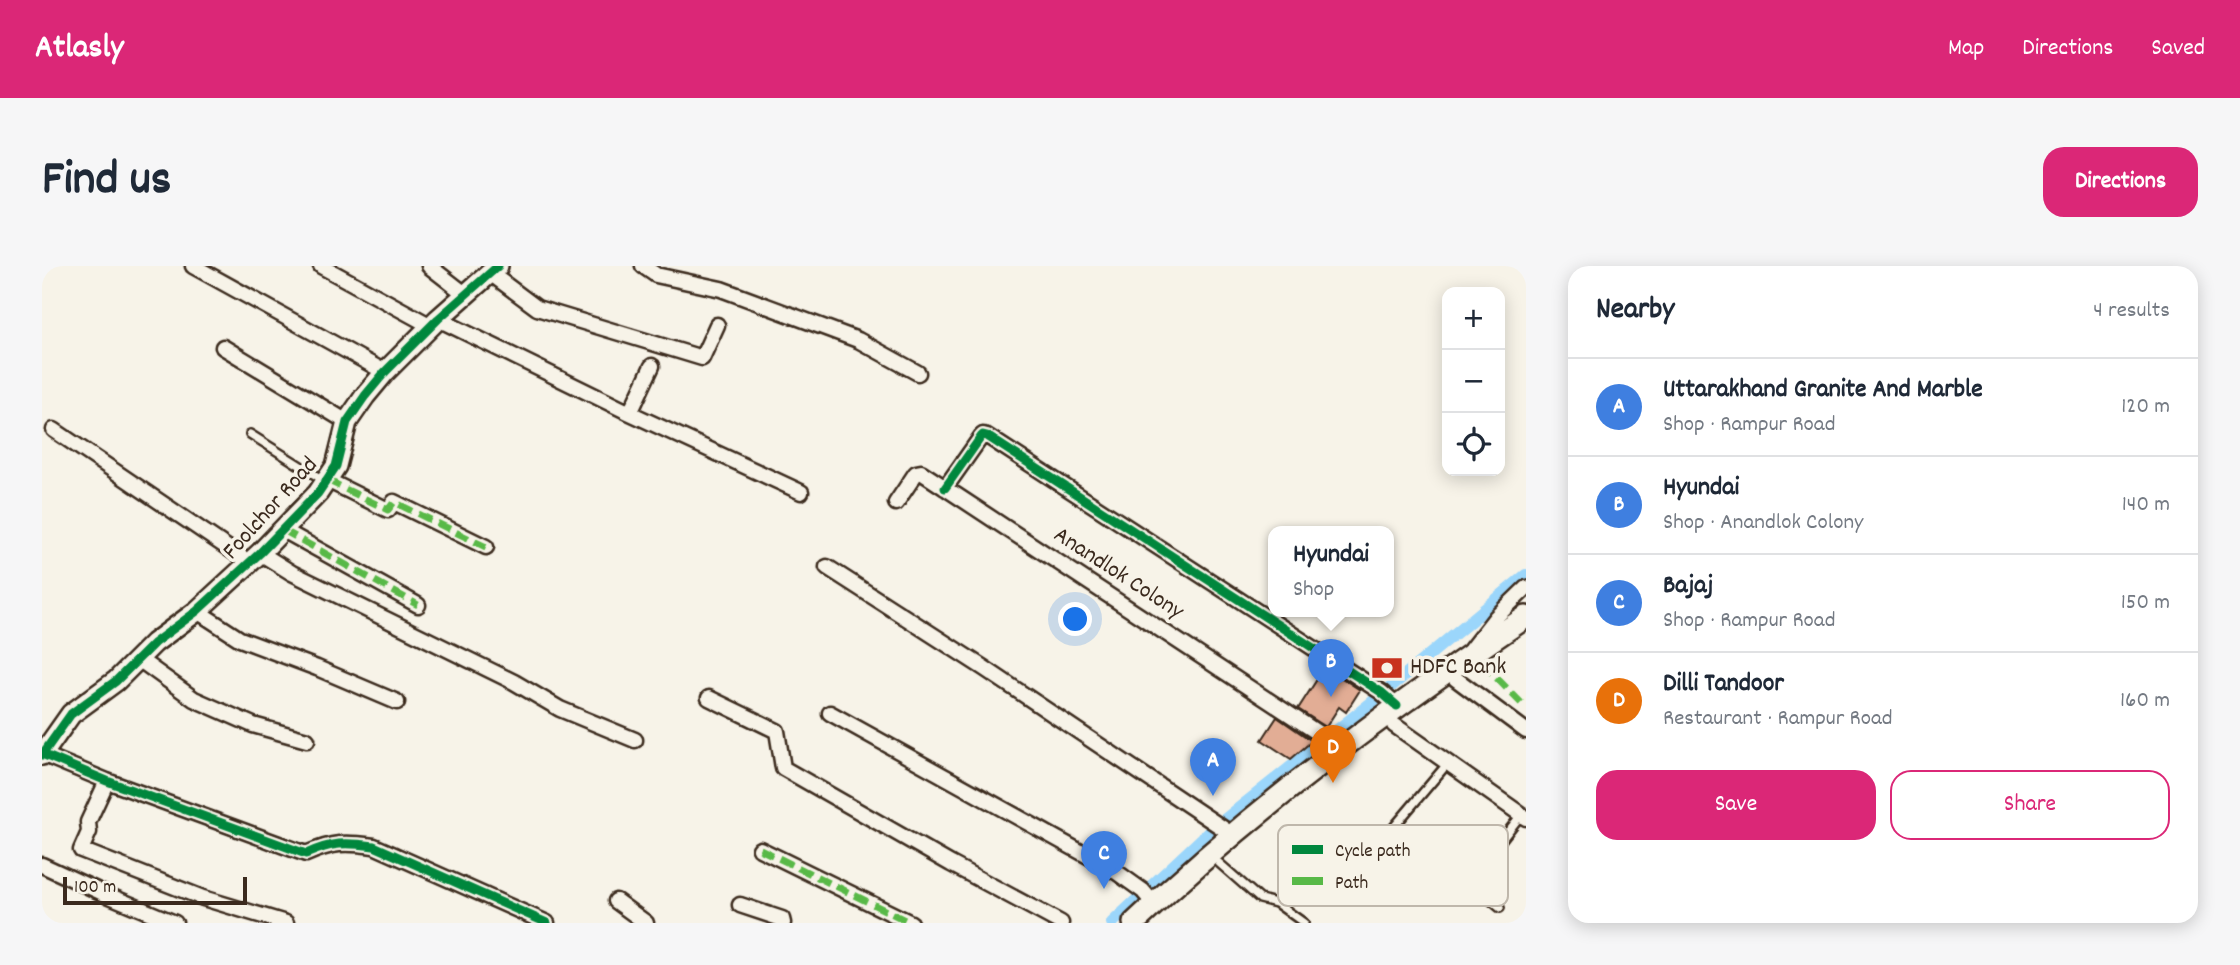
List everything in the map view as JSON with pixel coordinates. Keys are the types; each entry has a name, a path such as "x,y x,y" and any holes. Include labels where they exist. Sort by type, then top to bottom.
{"main road":[{"path":"1134,923 1222,828 1330,742 1526,617"},
{"path":"1149,904 1219,863 1283,808 1389,705 1456,679 1526,634"}],"street":[{"path":"193,266 384,372"},
{"path":"321,266 435,323 801,492"},
{"path":"429,266 465,294"},
{"path":"643,266 656,275 721,289 858,340 918,373"},
{"path":"494,268 537,307 702,358 717,325"},
{"name":"Foolchor Road","path":"42,754 71,714 116,681 155,643 197,611 283,530 327,481 336,466 347,422 384,372 494,268"},
{"path":"223,347 347,422"},
{"path":"630,414 652,366"},
{"path":"54,430 255,558 292,573 514,682 560,709 635,740"},
{"path":"945,488 981,437 987,436 1389,705 1448,763 1523,816"},
{"name":"Anandlok Colony","path":"896,503 918,471 1330,742"},
{"path":"327,481 388,510 394,502 486,547"},
{"path":"283,530 418,605"},
{"path":"827,567 1222,828"},
{"path":"1465,658 1488,626 1526,588"},
{"path":"197,611 240,639 397,702"},
{"path":"140,660 194,699 253,725 307,740"},
{"path":"1456,679 1526,731"},
{"path":"709,698 777,731 783,768 1061,923"},
{"path":"830,713 1115,871 1149,904"},
{"path":"42,754 107,781 306,854 342,842 374,846 547,923"},
{"path":"107,781 88,822 89,832 81,850 203,898 286,923"},
{"path":"760,849 911,923"},
{"path":"42,864 175,923"},
{"path":"616,901 646,923"},
{"path":"740,905 782,919 783,923"}],"lane":[{"path":"250,434 327,481"},
{"path":"1396,825 1448,763"},
{"path":"1508,834 1523,816"},
{"path":"1219,863 1260,899 1278,904"},
{"path":"1280,906 1304,923"}],"building":[{"path":"1325,667 1360,690 1346,712 1339,707 1326,727 1298,709"},
{"path":"1277,717 1312,741 1291,759 1262,740"}],"waterway":[{"path":"1112,923 1209,832 1526,575"}],"marked path":[{"path":"327,480 388,510 394,502 486,547"},
{"path":"283,530 418,605"},
{"path":"1482,663 1526,708"},
{"path":"760,849 911,923"}],"cycle path":[{"path":"42,755 71,714 116,681 154,643 197,611 260,553 318,493 336,466 347,422 365,396 438,319 498,266"},
{"path":"945,488 981,437 987,436 1381,692 1397,706"},
{"path":"42,754 107,781 306,854 339,844 374,846 547,923"}],"place":[{"name":"HDFC Bank","path":"1387,668"},
{"name":"Hyundai","path":"1331,697"},
{"name":"Dilli Tandoor","path":"1333,783"},
{"name":"Uttarakhand Granite And Marble","path":"1213,796"},
{"name":"Bajaj","path":"1104,889"}]}
